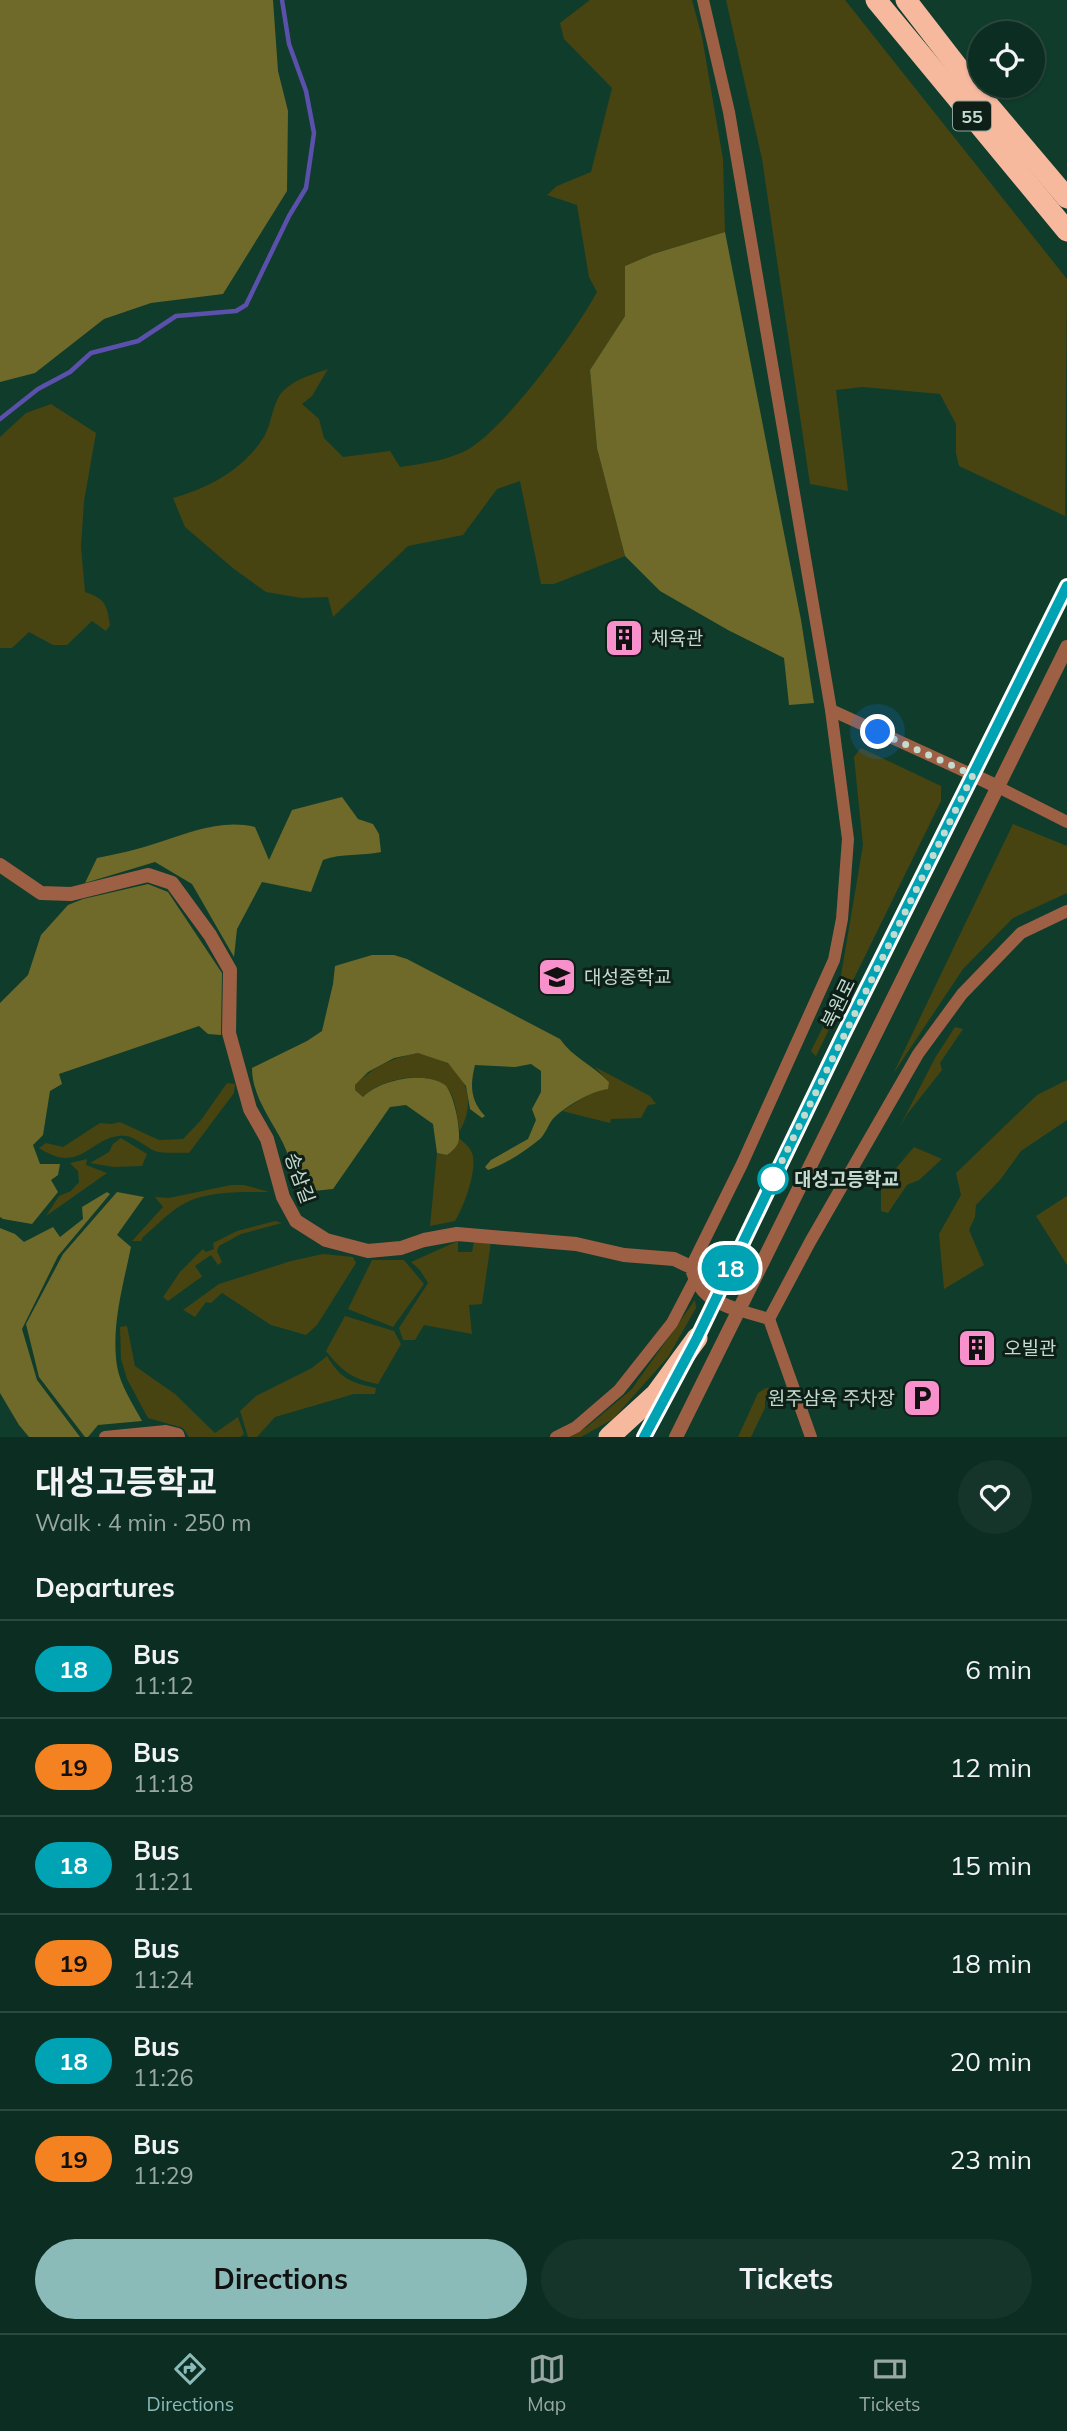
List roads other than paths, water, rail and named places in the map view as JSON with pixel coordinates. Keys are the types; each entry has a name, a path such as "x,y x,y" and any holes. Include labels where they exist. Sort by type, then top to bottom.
{"highway":[{"name":"55","path":"876,0 1067,231"},
{"name":"55","path":"906,0 974,88 1067,198"},
{"path":"609,1437 656,1394 697,1338"}],"street":[{"path":"556,1437 576,1427 619,1390 672,1323 834,960 842,919 848,839 831,710 729,112 703,0"},
{"name":"북원로","path":"644,1437 697,1338 1067,586"},
{"path":"676,1437 1067,647"},
{"path":"831,710 973,775 1067,822"},
{"name":"송삼길","path":"0,865 41,893 71,894 149,875 172,883 210,935 230,970 229,1033 250,1109 267,1139 283,1198 296,1221 326,1240 368,1251 401,1248 424,1240 457,1234 576,1244 624,1255 674,1259 693,1273"},
{"path":"811,1437 769,1319 918,1054 962,994 1021,933 1067,911"},
{"path":"693,1273 714,1301 769,1319"},
{"path":"105,1437 166,1431 178,1434 179,1437"}],"waterway":[{"path":"0,419 38,389 70,372 91,353 138,341 176,316 236,311 246,305 289,216 306,188 314,133 306,91 289,44 282,0"}],"place":[{"name":"체육관","path":"624,638"},
{"name":"대성중학교","path":"557,977"},
{"name":"대성고등학교","path":"773,1179"},
{"name":"오빌관","path":"977,1348"},
{"name":"원주삼육 주차장","path":"922,1398"}]}
